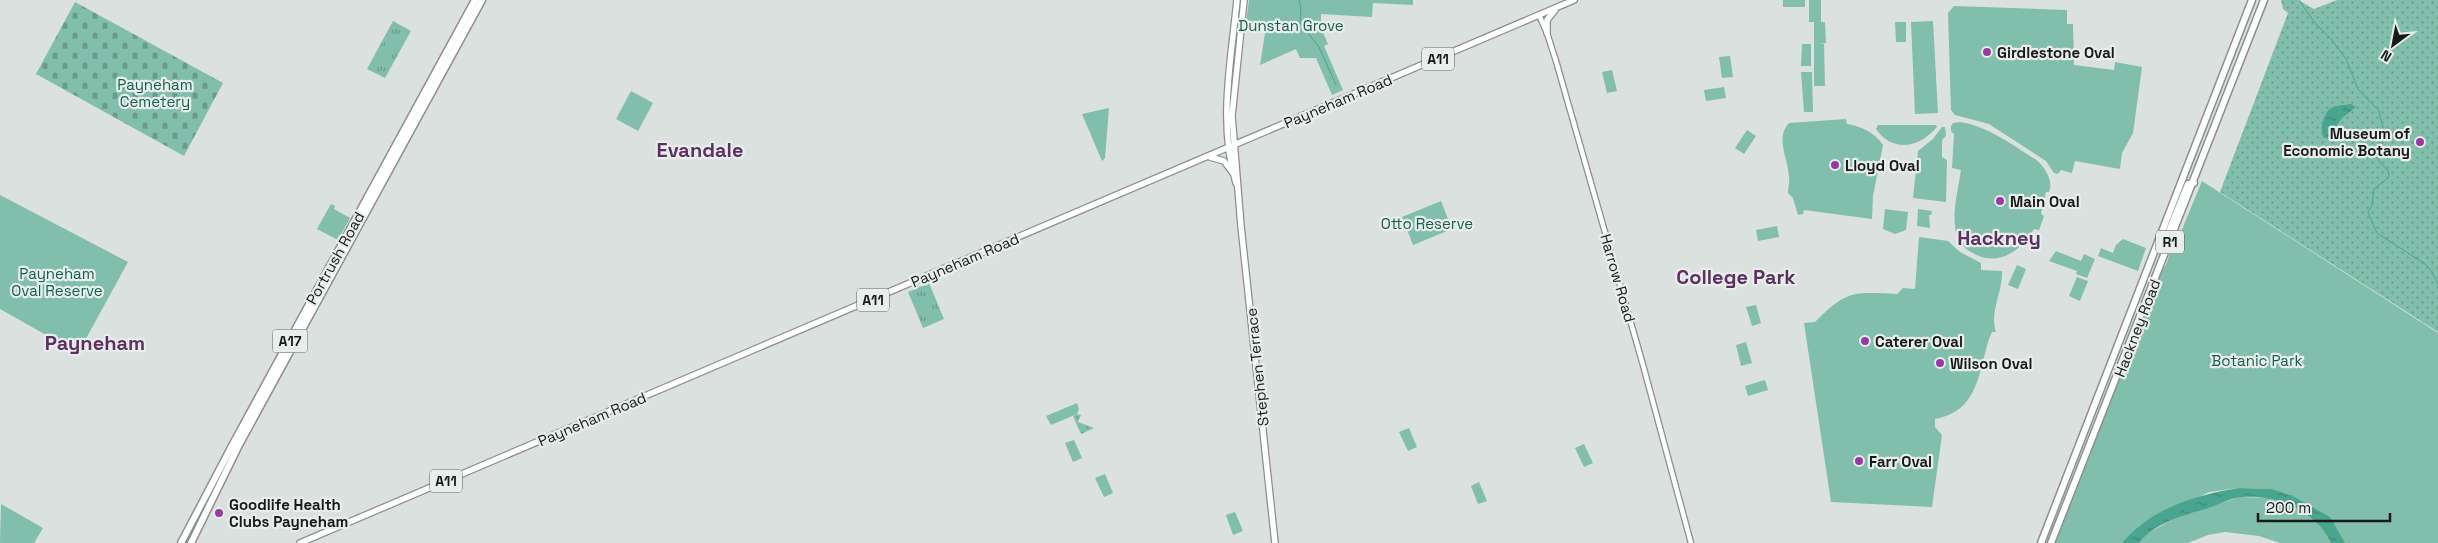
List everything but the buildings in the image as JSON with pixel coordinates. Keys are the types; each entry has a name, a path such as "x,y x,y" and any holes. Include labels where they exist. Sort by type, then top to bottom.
{"highway":[{"name":"Portrush Road","path":"182,543 234,442 475,0"},
{"name":"Portrush Road","path":"191,543 239,445 482,0"},
{"name":"Hackney Road","path":"2041,543 2158,247 2195,144 2252,0"},
{"path":"2249,7 2264,1"},
{"name":"Hackney Road","path":"2051,543 2264,1"},
{"path":"450,60 450,45 462,38"},
{"path":"2158,247 2167,236 2188,185 2194,183"},
{"path":"2105,380 2121,368"},
{"path":"2055,505 2065,509"}],"main road":[{"path":"1233,81 1237,0"},
{"path":"1233,81 1244,0"},
{"name":"Payneham Road","path":"300,543 1574,0"},
{"path":"1548,32 1547,20 1556,8"},
{"name":"Stephen Terrace","path":"1233,81 1232,116 1238,190 1275,543"},
{"name":"Stephen Terrace","path":"1233,81 1226,117 1229,148 1238,190"},
{"path":"1208,157 1224,161 1234,175"}],"street":[{"name":"Harrow Road","path":"1539,15 1548,32 1643,365 1691,543"}],"green space":[{"name":"Dunstan Grove","path":"1249,0 1413,0 1413,5 1373,3 1372,17 1321,14 1321,28 1328,44 1324,46 1343,90 1332,95 1316,58 1300,58 1296,49 1260,65 1266,27 1246,24"},
{"path":"1783,0 1805,0 1805,7 1783,7"},
{"path":"1809,0 1821,0 1821,22 1825,22 1826,43 1820,44 1824,44 1825,86 1814,86 1814,22 1809,22"},
{"path":"2281,0 2298,0 2314,9 2337,0 2438,0 2438,332 2220,192 2288,13 2283,9"},
{"name":"Payneham Cemetery","path":"75,2 223,83 184,156 36,74"},
{"path":"1954,6 2067,10 2067,24 2073,24 2074,65 2114,70 2115,62 2142,67 2133,133 2122,153 2120,169 2075,161 2072,173 2061,170 2058,174 2054,173 2046,161 1989,124 1955,115 1951,110 1948,13"},
{"path":"393,21 411,31 385,78 367,69"},
{"path":"1933,21 1938,113 1915,114 1911,22"},
{"path":"1895,22 1906,22 1906,42 1896,42"},
{"path":"1802,44 1811,44 1811,66 1801,66"},
{"path":"1730,56 1733,77 1722,78 1719,57"},
{"path":"1612,70 1617,91 1607,93 1602,72"},
{"path":"1801,72 1812,72 1813,112 1804,112"},
{"path":"1724,87 1726,98 1706,101 1704,90"},
{"path":"631,91 653,103 638,131 616,119"},
{"path":"1109,108 1105,158 1102,161 1082,114"},
{"path":"1846,119 1847,124 1867,131 1883,145 1873,196 1872,219 1804,210 1803,214 1798,215 1793,198 1788,193 1788,170 1783,148 1785,129 1789,123"},
{"path":"1960,122 1980,127 2009,142 2035,159 2045,169 2049,178 2050,187 2049,192 2046,192 2041,214 2044,216 2039,230 2034,229 2015,251 1999,258 1981,257 1967,249 1958,239 1955,213 1961,170 1952,168 1954,134 1951,131 1951,126 1953,123"},
{"path":"1878,125 1936,125 1937,127 1922,140 1906,145 1890,142 1883,137 1876,129"},
{"path":"1942,127 1945,127 1946,136 1942,140 1942,157 1947,160 1946,202 1913,198 1918,151 1933,139"},
{"path":"1747,130 1756,136 1744,154 1735,148"},
{"name":"Botanic Park","path":"2202,181 2438,333 2438,543 2280,543 2259,536 2225,532 2208,535 2188,543 2139,543 2145,535 2177,517 2240,497 2268,498 2286,504 2291,495 2271,489 2239,488 2209,492 2141,525 2122,543 2055,543 2162,270 2165,267 2175,241 2178,239"},
{"name":"Payneham Oval Reserve","path":"0,195 128,262 78,353 0,309"},
{"name":"Otto Reserve","path":"1441,201 1452,229 1413,245 1402,217"},
{"path":"331,204 335,206 334,209 350,218 338,240 317,229"},
{"path":"1885,209 1908,212 1906,230 1895,234 1883,229"},
{"path":"1918,209 1932,211 1931,215 1929,215 1930,228 1917,226"},
{"path":"1777,226 1779,237 1758,241 1756,230"},
{"path":"1919,237 1948,241 1960,252 1981,263 1981,270 2002,271 1994,317 1996,332 1992,332 1989,339 1974,390 1968,400 1949,415 1935,419 1935,427 1942,435 1932,507 1831,502 1804,323 1815,322 1835,304 1852,295 1870,293 1897,294 1903,288 1915,289"},
{"path":"2123,239 2146,248 2138,271 2098,256 2101,248 2113,253 2116,245"},
{"path":"2056,251 2081,261 2084,254 2095,259 2087,278 2076,274 2077,271 2049,261"},
{"path":"2017,265 2026,269 2018,289 2008,285"},
{"path":"2077,277 2088,281 2080,301 2069,296"},
{"path":"929,283 944,319 923,328 908,292"},
{"path":"1756,305 1761,323 1752,326 1746,307"},
{"path":"1746,342 1752,363 1741,366 1736,345"},
{"path":"1765,380 1768,390 1748,396 1745,386"},
{"path":"1077,403 1079,409 1077,414 1051,425 1046,416"},
{"path":"1081,415 1078,422 1094,428 1081,434 1073,416"},
{"path":"1409,428 1417,447 1408,451 1399,432"},
{"path":"1074,440 1082,458 1073,462 1065,443"},
{"path":"1584,444 1593,463 1584,467 1575,448"},
{"path":"1105,474 1113,493 1104,497 1095,478"},
{"path":"1479,482 1487,501 1478,504 1471,486"},
{"path":"1,504 43,528 34,543 0,543"},
{"path":"1235,512 1243,531 1233,535 1226,515"}],"water":[{"path":"2351,104 2356,107 2342,118 2328,138 2324,138 2322,127 2328,110 2336,106"},
{"path":"2239,488 2272,489 2291,495 2330,517 2345,543 2331,543 2325,532 2316,522 2294,507 2268,498 2242,497 2168,522 2145,536 2139,543 2122,543 2147,521 2175,505 2206,495"}],"waterway":[{"path":"1299,0 1301,7 1300,23 1319,47 1336,85"},
{"path":"2299,0 2315,23 2332,40 2346,59 2358,89 2379,111 2383,128 2376,154 2380,163 2388,170 2389,177 2374,189 2372,205 2368,212 2377,233 2425,264 2432,272 2438,285"}],"place":[{"name":"Girdlestone Oval","path":"1987,52"},
{"name":"Museum of Economic Botany","path":"2420,142"},
{"name":"Lloyd Oval","path":"1835,165"},
{"name":"Main Oval","path":"2000,201"},
{"name":"Caterer Oval","path":"1865,341"},
{"name":"Wilson Oval","path":"1940,363"},
{"name":"Farr Oval","path":"1859,461"},
{"name":"Goodlife Health Clubs Payneham","path":"219,513"}],"district":[{"name":"Evandale","path":"700,150"},
{"name":"Hackney","path":"1999,238"},
{"name":"College Park","path":"1736,277"},
{"name":"Payneham","path":"95,343"}]}
